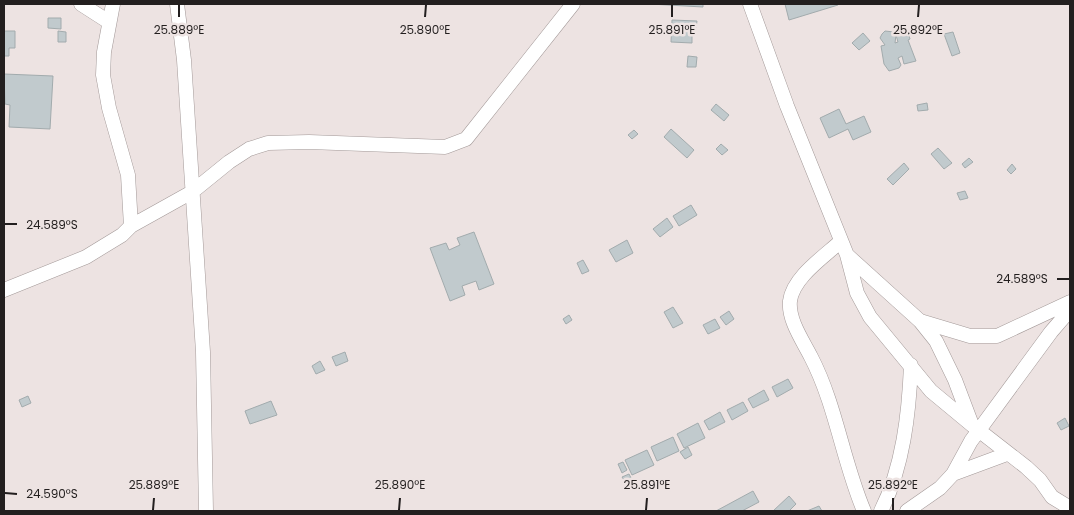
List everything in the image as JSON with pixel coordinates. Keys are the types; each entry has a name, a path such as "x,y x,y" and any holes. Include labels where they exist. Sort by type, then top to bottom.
{"street":[{"path":"81,4 110,22"},
{"path":"113,4 103,75 109,108 128,176 131,226"},
{"path":"178,4 184,60 203,352 206,511"},
{"path":"4,290 86,257 122,235 131,226 192,192 229,162 249,149 268,143 309,142 445,147 455,145 466,139 574,4"},
{"path":"750,4 786,106 841,241 857,293 864,306 931,392 952,411 1040,480 1062,511"},
{"path":"841,241 801,278 790,300 792,317 816,367 834,418 854,486 864,511"},
{"path":"846,255 920,320 936,341 975,428"},
{"path":"920,320 970,336 997,336 1070,302"},
{"path":"907,511 940,488 953,474 975,428 1050,332 1070,310"},
{"path":"881,511 890,495 902,444 909,401 911,365"},
{"path":"953,474 1007,454"},
{"path":"1052,497 1070,508"}],"building":[{"path":"650,4 703,4 703,7"},
{"path":"785,4 838,4 838,5 789,20"},
{"path":"48,18 61,18 61,29 48,28"},
{"path":"672,20 697,21 696,28 692,28 692,43 671,42"},
{"path":"907,29 910,39 908,40 916,61 904,64 902,56 898,58 901,65 899,68 889,71 884,64 881,46 885,45 880,38 885,31 894,32 896,35 895,32"},
{"path":"4,31 15,31 15,48 9,48 9,56 4,56"},
{"path":"58,31 66,32 66,42 58,42"},
{"path":"953,32 960,53 952,56 944,34"},
{"path":"863,33 870,41 859,50 852,43"},
{"path":"688,56 697,57 696,67 687,67"},
{"path":"4,74 53,76 50,129 9,127 10,105 5,104"},
{"path":"927,103 928,110 918,111 917,105"},
{"path":"716,104 729,115 724,121 711,110"},
{"path":"839,109 846,124 864,116 871,132 853,140 848,129 829,138 820,118"},
{"path":"671,129 694,150 687,158 664,137"},
{"path":"634,130 638,134 632,139 628,135"},
{"path":"721,144 728,150 722,155 716,149"},
{"path":"938,148 952,163 944,169 931,154"},
{"path":"969,158 973,162 965,168 962,164"},
{"path":"904,163 909,169 893,185 887,179"},
{"path":"1012,164 1016,169 1011,174 1007,170"},
{"path":"965,191 968,198 960,200 957,193"},
{"path":"691,205 697,215 679,226 673,216"},
{"path":"667,218 673,227 660,237 653,229"},
{"path":"474,232 494,284 479,290 476,281 462,286 465,295 450,301 430,248 446,243 449,250 460,245 457,238"},
{"path":"627,240 633,253 616,262 609,250"},
{"path":"583,260 589,271 582,274 577,263"},
{"path":"673,307 683,323 673,328 664,312"},
{"path":"729,311 734,319 726,325 720,317"},
{"path":"569,315 572,320 566,324 563,319"},
{"path":"715,319 720,328 708,334 703,325"},
{"path":"345,352 348,361 336,366 332,357"},
{"path":"320,361 325,370 316,374 312,366"},
{"path":"788,379 793,388 777,397 772,387"},
{"path":"764,390 769,400 753,408 748,399"},
{"path":"28,396 31,403 22,407 19,400"},
{"path":"271,401 277,415 250,424 245,411"},
{"path":"743,402 748,411 732,420 727,410"},
{"path":"720,412 725,422 709,430 704,421"},
{"path":"1065,418 1069,426 1061,430 1057,423"},
{"path":"698,423 705,438 684,448 677,434"},
{"path":"673,437 679,451 657,461 651,447"},
{"path":"688,447 692,455 685,459 680,452"},
{"path":"647,450 654,465 632,475 625,460"},
{"path":"623,462 627,470 622,473 618,464"},
{"path":"629,474 632,480 626,483 622,477"},
{"path":"753,491 759,502 742,511 716,511"},
{"path":"789,496 796,504 789,511 773,511"},
{"path":"819,506 822,511 807,511"}]}
